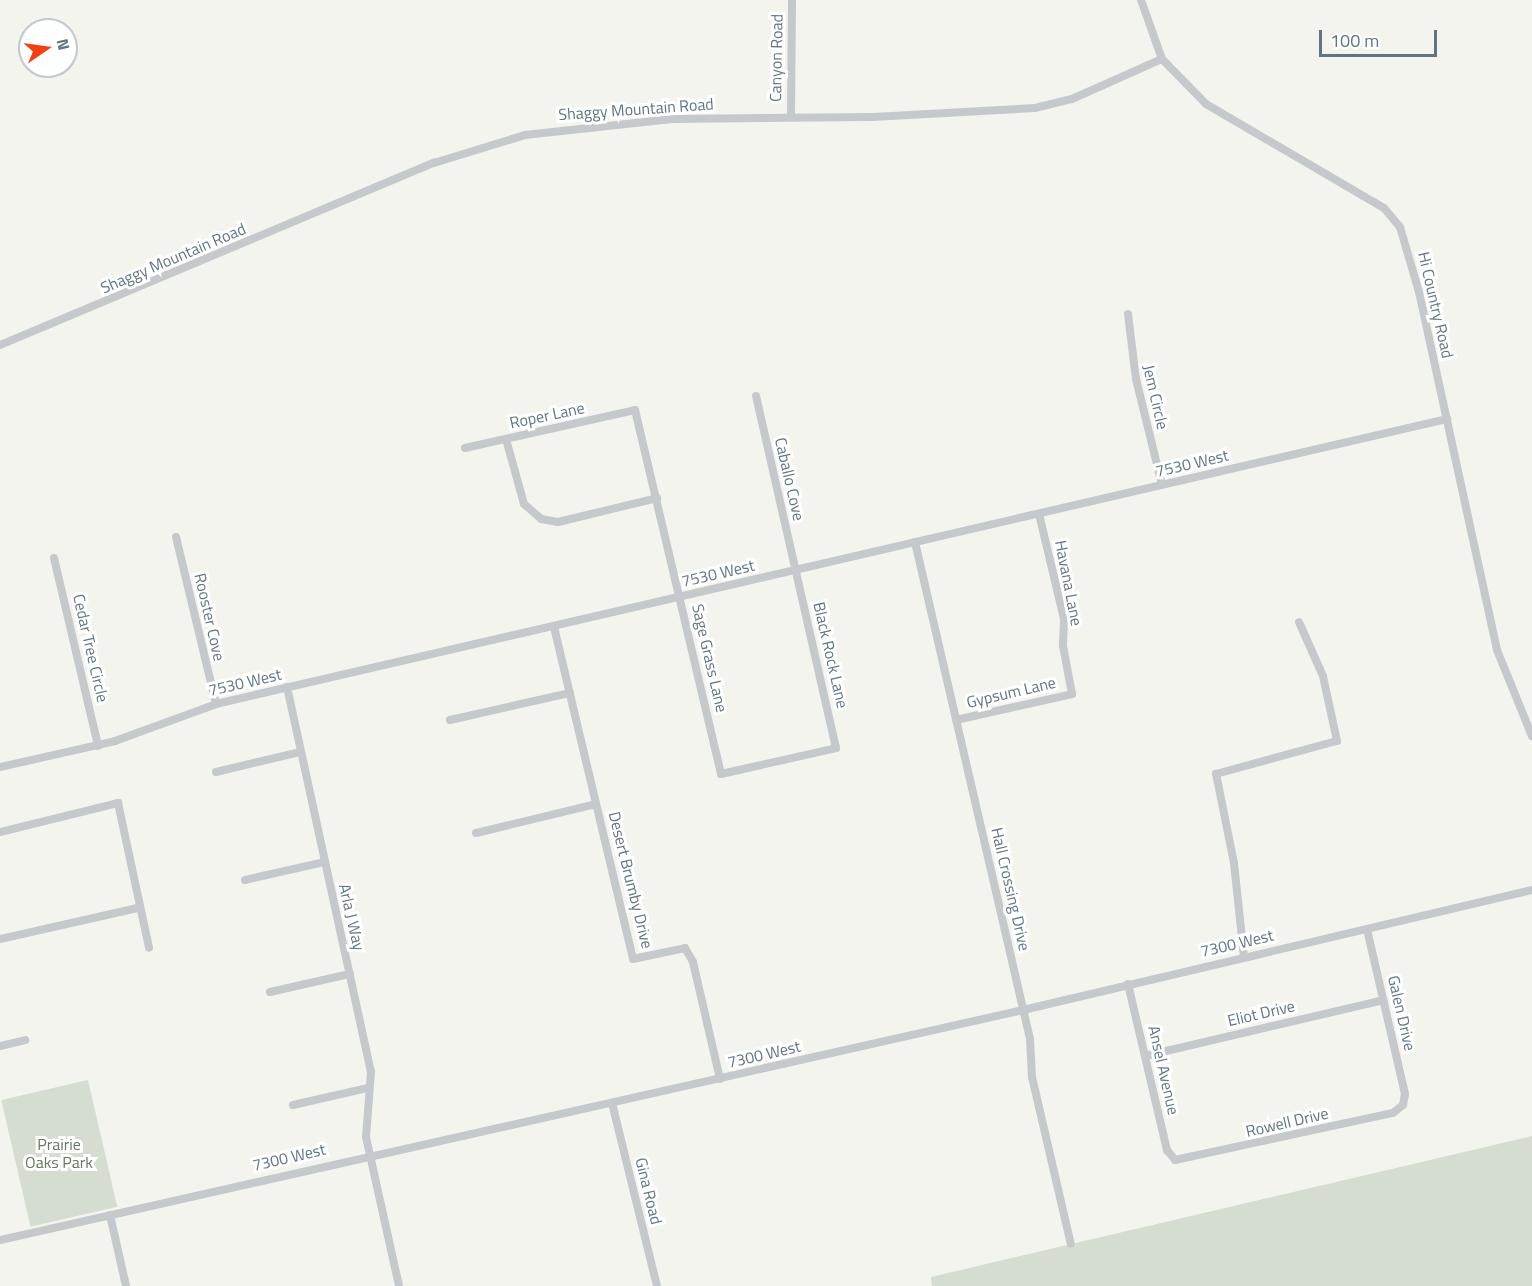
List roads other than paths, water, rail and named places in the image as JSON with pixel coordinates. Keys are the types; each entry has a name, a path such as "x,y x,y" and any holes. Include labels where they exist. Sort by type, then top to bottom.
{"street":[{"name":"Canyon Road","path":"791,117 792,0"},
{"name":"Hi Country Road","path":"1142,0 1162,59 1206,104 1322,169 1384,208 1395,221 1413,270 1497,650 1532,736"},
{"name":"Shaggy Mountain Road","path":"0,345 434,164 503,140 588,124 1035,108 1072,99 1162,59"},
{"name":"Jem Circle","path":"1128,314 1136,379 1162,485"},
{"name":"Caballo Cove","path":"756,396 796,570"},
{"name":"Roper Lane","path":"465,448 635,410"},
{"name":"Sage Grass Lane","path":"635,410 721,774"},
{"name":"7530 West","path":"0,767 98,746 216,704 1447,419"},
{"path":"506,439 524,504 541,519 558,522 657,498"},
{"name":"Havana Lane","path":"1039,514 1064,620 1064,646 1072,694"},
{"name":"Rooster Cove","path":"176,537 216,704"},
{"name":"Hall Crossing Drive","path":"915,542 1023,1010 1034,1084 1071,1244"},
{"name":"Cedar Tree Circle","path":"54,558 98,746"},
{"name":"Black Rock Lane","path":"721,774 836,748 796,570"},
{"path":"1244,957 1234,863 1216,774 1337,741 1323,676 1299,622"},
{"name":"Desert Brumby Drive","path":"554,627 633,959 685,948 693,962 720,1079"},
{"name":"Arla J Way","path":"287,687 371,1071 364,1117 399,1286"},
{"path":"450,720 570,693"},
{"name":"Gypsum Lane","path":"956,720 1072,694"},
{"path":"216,772 300,752"},
{"path":"0,832 118,803 138,908 149,948"},
{"path":"476,833 596,804"},
{"path":"245,880 325,862"},
{"name":"7300 West","path":"0,1240 370,1154 612,1103 1023,1010 1532,890"},
{"path":"0,939 138,908"},
{"name":"Galen Drive","path":"1367,928 1405,1090 1403,1105"},
{"path":"270,992 350,974"},
{"name":"Ansel Avenue","path":"1128,984 1167,1150 1175,1160"},
{"name":"Eliot Drive","path":"1145,1056 1384,1000"},
{"path":"0,1046 25,1040"},
{"path":"293,1104 368,1088"},
{"name":"Gina Road","path":"612,1103 657,1286"},
{"name":"Rowell Drive","path":"1175,1160 1394,1113 1403,1105"},
{"path":"110,1215 126,1286"}],"park label":[{"name":"Prairie Oaks Park","path":"59,1153"}]}
